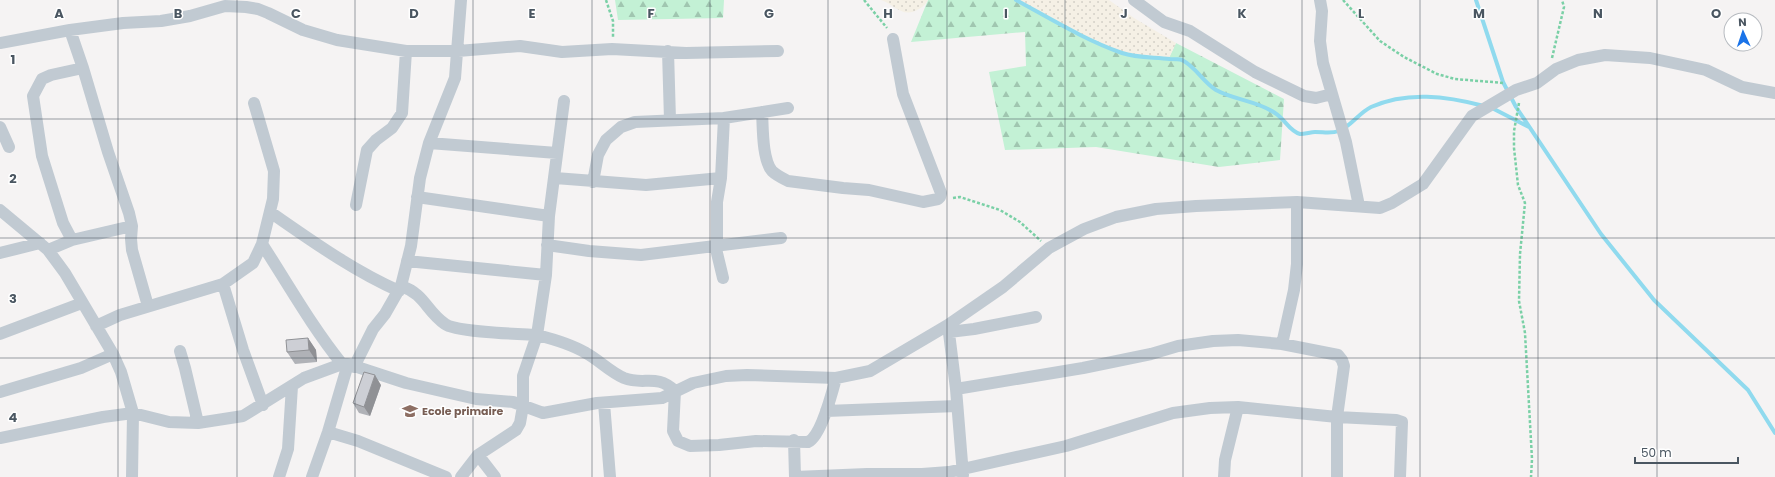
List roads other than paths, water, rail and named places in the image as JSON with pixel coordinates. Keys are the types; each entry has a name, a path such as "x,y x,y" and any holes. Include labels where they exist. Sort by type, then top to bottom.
{"street":[{"path":"312,477 328,432 348,365 400,289 408,261 416,217 417,197 428,143 455,78 461,0"},
{"path":"1134,0 1164,22 1190,31 1254,72 1304,96 1316,98 1332,94"},
{"path":"1320,0 1322,11 1320,41 1323,63 1346,142 1359,206"},
{"path":"0,43 70,30 123,23 161,21 190,16 225,3 258,9 303,30 337,40 406,51 458,51 520,46 562,52 612,49 686,53 778,51"},
{"path":"70,30 108,152 129,212 132,226 132,250 148,306"},
{"path":"762,112 766,159 772,170 784,179 843,188 869,190 924,202 940,197 941,193 903,94 893,39"},
{"path":"356,205 367,150 376,140 392,128 402,113 406,51"},
{"path":"668,51 670,120"},
{"path":"262,244 285,283 330,349 348,365 406,383 476,399 513,402 543,413 577,406 662,398 693,383 726,376 747,375 836,378 870,371 948,328 1003,287 1049,248 1084,229 1116,217 1149,210 1196,206 1297,202 1380,208 1392,203 1423,184 1472,116 1516,90 1537,83 1556,69 1578,60 1605,55 1650,58 1706,70 1742,87 1775,93"},
{"path":"72,240 63,223 42,156 33,96 42,79 51,75 83,68"},
{"path":"461,477 478,455 516,430 520,423 523,406 523,376 537,336 546,276 547,245 564,101"},
{"path":"96,326 120,315 223,284 252,263 262,244 270,212 273,199 274,171 254,103"},
{"path":"594,182 598,155 606,140 621,127 635,122 724,118 788,108"},
{"path":"723,278 718,260 717,202 721,178 724,118"},
{"path":"0,127 9,147"},
{"path":"428,143 557,153"},
{"path":"555,178 646,185 721,178"},
{"path":"417,197 550,216"},
{"path":"1282,344 1294,290 1297,264 1297,202"},
{"path":"0,210 44,246 65,273 122,372 133,413 132,477"},
{"path":"270,212 314,244 369,278 400,289 412,290 421,297 436,317 446,326 460,329 552,338 586,353 624,378 633,380 657,380 670,386 675,391 673,431 678,441 690,446 756,441 794,440 808,442 813,439 826,411 836,378"},
{"path":"0,253 44,246 132,226"},
{"path":"547,245 589,251 641,255 781,238"},
{"path":"408,261 546,276"},
{"path":"223,284 243,350 263,405"},
{"path":"0,334 82,303"},
{"path":"948,328 974,329 1036,317"},
{"path":"948,328 956,389 962,473"},
{"path":"956,389 1083,368 1192,344 1238,340 1282,344 1338,355 1344,366 1337,416 1337,477"},
{"path":"180,351 198,423"},
{"path":"0,392 81,368 113,354"},
{"path":"0,438 103,417 133,413 168,422 198,423 243,416 263,405 279,392 304,378 348,365"},
{"path":"279,477 288,449 292,386"},
{"path":"604,403 610,477"},
{"path":"826,411 957,406"},
{"path":"794,440 795,477 962,473 1066,446 1172,413 1238,407 1396,420 1402,422 1400,477"},
{"path":"1224,477 1226,460 1238,407"},
{"path":"328,432 358,441 446,477"},
{"path":"478,455 495,477"}],"waterway":[{"path":"1016,0 1081,36 1108,48 1128,55 1140,57 1182,60 1187,63 1211,87 1230,96 1268,109 1300,134 1339,131 1371,107 1398,99 1413,97 1441,98 1484,106"},
{"path":"1476,0 1503,82 1516,107 1601,234 1654,300 1748,390 1775,433"},
{"path":"1490,107 1529,127"}],"place":[{"name":"Ecole primaire","path":"410,411"}]}
